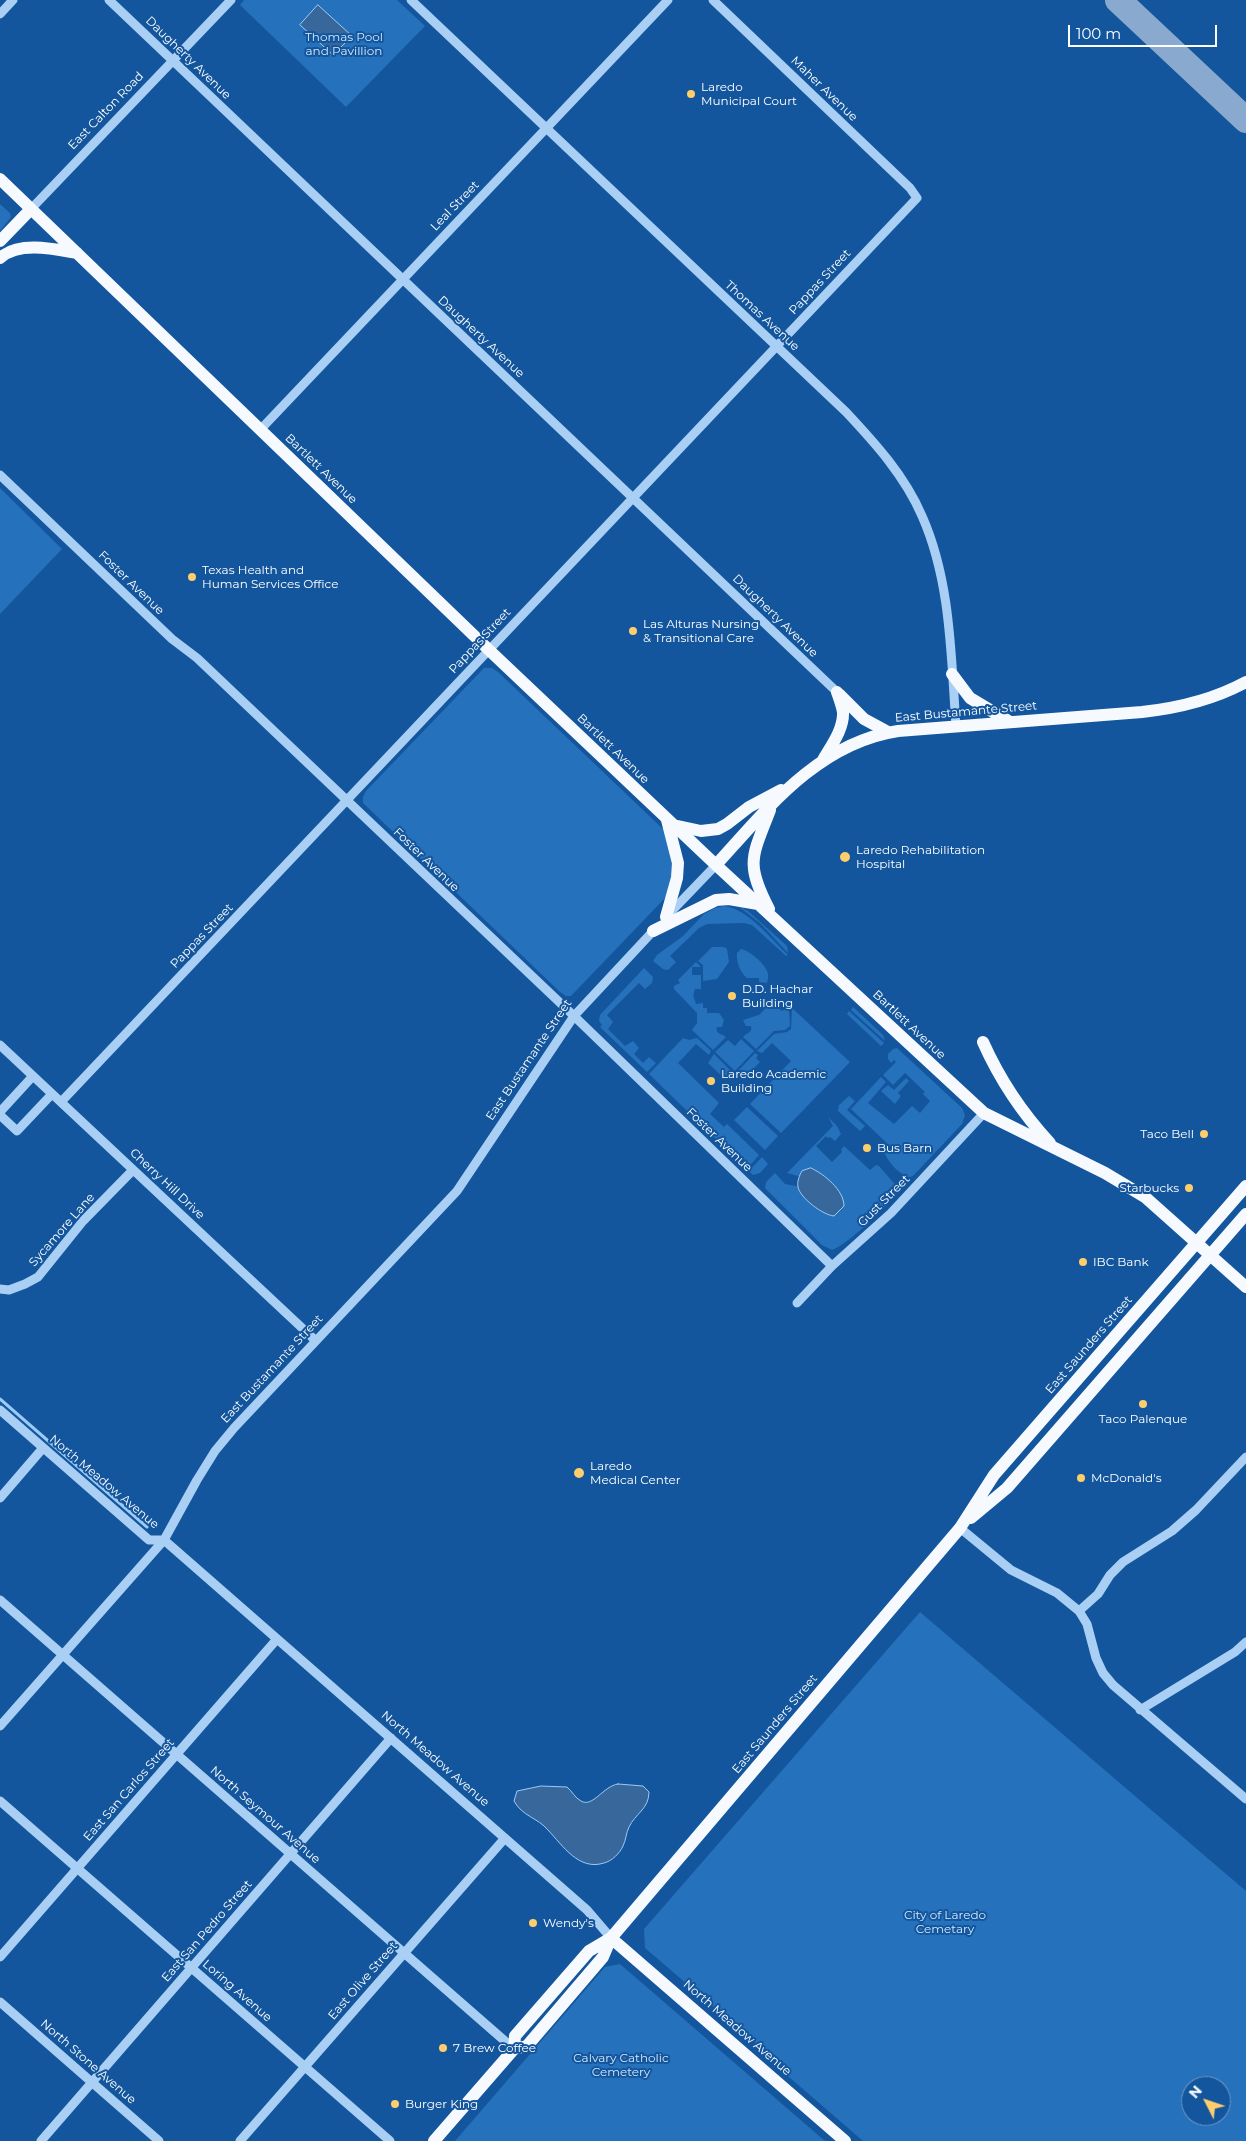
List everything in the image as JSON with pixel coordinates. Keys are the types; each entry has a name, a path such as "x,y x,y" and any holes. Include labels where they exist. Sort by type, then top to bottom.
{"main road":[{"name":"Bartlett Avenue","path":"0,179 489,650 716,865 984,1113 1104,1173 1145,1197 1246,1287"},
{"name":"East Calton Road","path":"0,242 31,209"},
{"path":"0,258 10,252 21,249 52,248 77,253"},
{"path":"952,674 970,698 1010,722"},
{"name":"East Bustamante Street","path":"716,865 791,785 821,762 862,740 888,732 1142,712 1181,707 1215,697 1246,682"},
{"path":"837,692 864,719 888,732"},
{"path":"821,762 836,738 841,724 843,712 837,692"},
{"path":"666,917 678,863 670,821 701,830 718,829 749,807 791,785"},
{"path":"772,804 756,846 753,865 758,888 773,918"},
{"path":"653,930 716,900 729,899 758,904"},
{"path":"983,1042 1005,1086 1033,1124 1055,1149"},
{"name":"East Saunders Street","path":"434,2141 514,2049 516,2036 588,1951 611,1938 960,1528 994,1475 1246,1186"},
{"name":"East Saunders Street","path":"960,1528 1007,1488 1246,1214"},
{"name":"North Meadow Avenue","path":"611,1938 845,2141"}],"street":[{"path":"0,14 13,0"},
{"name":"Daugherty Avenue","path":"109,0 837,692"},
{"name":"East Calton Road","path":"31,209 231,0"},
{"name":"Thomas Avenue","path":"411,0 846,412 885,456 905,484 922,516 934,548 945,595 956,726"},
{"name":"Leal Street","path":"260,430 668,0"},
{"name":"Maher Avenue","path":"712,0 910,188 917,198"},
{"name":"Pappas Street","path":"61,1102 917,198"},
{"name":"Foster Avenue","path":"0,475 158,626 197,658 574,1016 832,1266"},
{"name":"East Bustamante Street","path":"0,1726 164,1540 215,1451 239,1422 457,1191 574,1016 716,865"},
{"name":"Cherry Hill Drive","path":"0,1045 316,1341"},
{"path":"33,1076 0,1114 17,1131 52,1094"},
{"name":"Gust Street","path":"797,1303 832,1266 891,1213 984,1113"},
{"name":"Sycamore Lane","path":"0,1289 9,1290 25,1284 38,1276 84,1221 133,1170"},
{"name":"North Meadow Avenue","path":"0,1410 149,1540 156,1542 164,1540 587,1910 611,1938"},
{"path":"0,1498 43,1448"},
{"path":"1080,1611 1098,1594 1110,1575 1123,1562 1172,1531 1222,1484 1246,1457"},
{"path":"960,1528 1011,1570 1057,1593 1080,1611 1087,1624 1096,1658 1103,1673 1113,1685 1246,1799"},
{"name":"North Seymour Avenue","path":"0,1600 514,2049"},
{"name":"East San Carlos Street","path":"0,1957 277,1640"},
{"path":"1140,1710 1235,1652 1246,1642"},
{"name":"East San Pedro Street","path":"41,2141 391,1738"},
{"name":"Loring Avenue","path":"0,1801 390,2141"},
{"name":"East Olive Street","path":"240,2141 505,1838"},
{"name":"North Stone Avenue","path":"0,2002 159,2141"}],"green space":[{"name":"Thomas Pool and Pavillion","path":"244,0 397,0 425,26 346,107 240,5"},
{"path":"0,204 10,213 11,217 0,231"},
{"path":"0,488 62,549 0,614"},
{"path":"484,668 492,668 498,672 663,829 671,845 674,872 665,898 571,996 566,996 560,992 363,803 366,791"},
{"path":"737,905 748,911 787,946 788,953 761,924"},
{"path":"724,906 733,908 750,918 788,955 786,956 752,925 744,923 707,924 699,928 670,956 676,962 668,970 663,969 653,961 657,955 683,936 704,914"},
{"path":"712,947 724,947 727,949 729,962 717,979 703,981 703,965 698,961"},
{"path":"741,949 752,954 763,964 768,974 767,983 759,982 759,978 747,978 743,973 739,967 737,957 737,953"},
{"path":"696,962 701,967 692,967 692,975 701,975 701,989 695,989 693,996 696,1004 703,1003 703,1008 707,1008 707,1013 719,1013 724,1020 722,1027 717,1027 717,1029 718,1032 726,1037 713,1050 692,1030 697,1023 697,1013 674,989 674,986 680,983 678,980"},
{"path":"644,968 653,977 652,983 645,989 639,983 607,1015 613,1022 608,1029 625,1046 633,1041 639,1048 634,1054 643,1063 649,1057 656,1063 647,1072 600,1027 602,1025 599,1021 600,1015"},
{"path":"767,1007 780,1009 781,1011 789,1008 790,1026 785,1030 774,1031 756,1049 743,1037 750,1032 751,1026 746,1026 743,1020 759,1015"},
{"path":"853,1007 883,1035 885,1041 851,1010"},
{"path":"792,1008 850,1062 781,1133 750,1104 791,1061 772,1043 762,1053 757,1051 774,1034 787,1032 791,1029"},
{"path":"849,1011 884,1043 881,1046 847,1014"},
{"path":"683,1038 689,1040 697,1038 711,1051 709,1055 696,1044 678,1063 719,1103 710,1114 724,1127 727,1124 759,1155 747,1169 649,1074"},
{"path":"741,1039 754,1051 735,1071 715,1052 728,1040 735,1046"},
{"path":"897,1048 962,1108 965,1115 962,1124 913,1176 909,1177 892,1165 885,1154 893,1149 851,1109 881,1077 886,1082 868,1103 894,1124 912,1106 920,1113 930,1101 923,1094 925,1092 905,1073 893,1085 883,1075 896,1062 894,1060 891,1063 888,1059 888,1054"},
{"path":"755,1053 758,1055 756,1058 760,1062 743,1079 737,1072"},
{"path":"714,1054 733,1073 726,1080 708,1063"},
{"path":"906,1078 909,1081 898,1093 901,1096 895,1104 881,1091 888,1085 894,1090"},
{"path":"849,1096 855,1101 847,1110 865,1126 860,1131 838,1111 839,1105"},
{"path":"747,1107 778,1136 765,1150 734,1120"},
{"path":"828,1117 837,1126 841,1134 835,1141 826,1136 816,1146 832,1162 842,1152 841,1150 844,1146 870,1170 876,1165 879,1166 899,1189 868,1223 848,1241 832,1250 822,1245 765,1188 766,1182 775,1173 785,1184 801,1187 802,1177 787,1173 833,1126"},
{"path":"762,1157 768,1164 760,1173 753,1175 749,1171"},
{"name":"City of Laredo Cemetary","path":"920,1612 1246,1891 1246,2141 863,2141 789,2077 774,2059 645,1948 644,1929"},
{"name":"Calvary Catholic Cemetery","path":"620,1964 825,2141 455,2141 605,1967"}],"shaded area":[{"path":"318,5 352,36 333,55 300,25"},
{"path":"811,1168 827,1178 841,1194 844,1206 834,1216 824,1213 813,1205 803,1196 798,1187 802,1171"},
{"path":"618,1784 643,1786 649,1792 647,1803 629,1827 620,1851 610,1860 595,1865 579,1860 572,1855 544,1826 521,1810 514,1801 517,1791 541,1786 567,1787 579,1800 590,1802 608,1788"}],"waterway":[{"path":"0,1399 147,1527"}],"taxiway":[{"path":"1118,0 1246,120"}],"place":[{"name":"Laredo Municipal Court","path":"691,94"},
{"name":"Texas Health and Human Services Office","path":"192,577"},
{"name":"Las Alturas Nursing & Transitional Care","path":"633,631"},
{"name":"Laredo Rehabilitation Hospital","path":"845,857"},
{"name":"D.D. Hachar Building","path":"732,996"},
{"name":"Laredo Academic Building","path":"711,1081"},
{"name":"Taco Bell","path":"1204,1134"},
{"name":"Bus Barn","path":"867,1148"},
{"name":"Starbucks","path":"1189,1188"},
{"name":"IBC Bank","path":"1083,1262"},
{"name":"Taco Palenque","path":"1143,1404"},
{"name":"Laredo Medical Center","path":"579,1473"},
{"name":"McDonald's","path":"1081,1478"},
{"name":"Wendy's","path":"533,1923"},
{"name":"7 Brew Coffee","path":"443,2048"},
{"name":"Burger King","path":"395,2104"}]}
